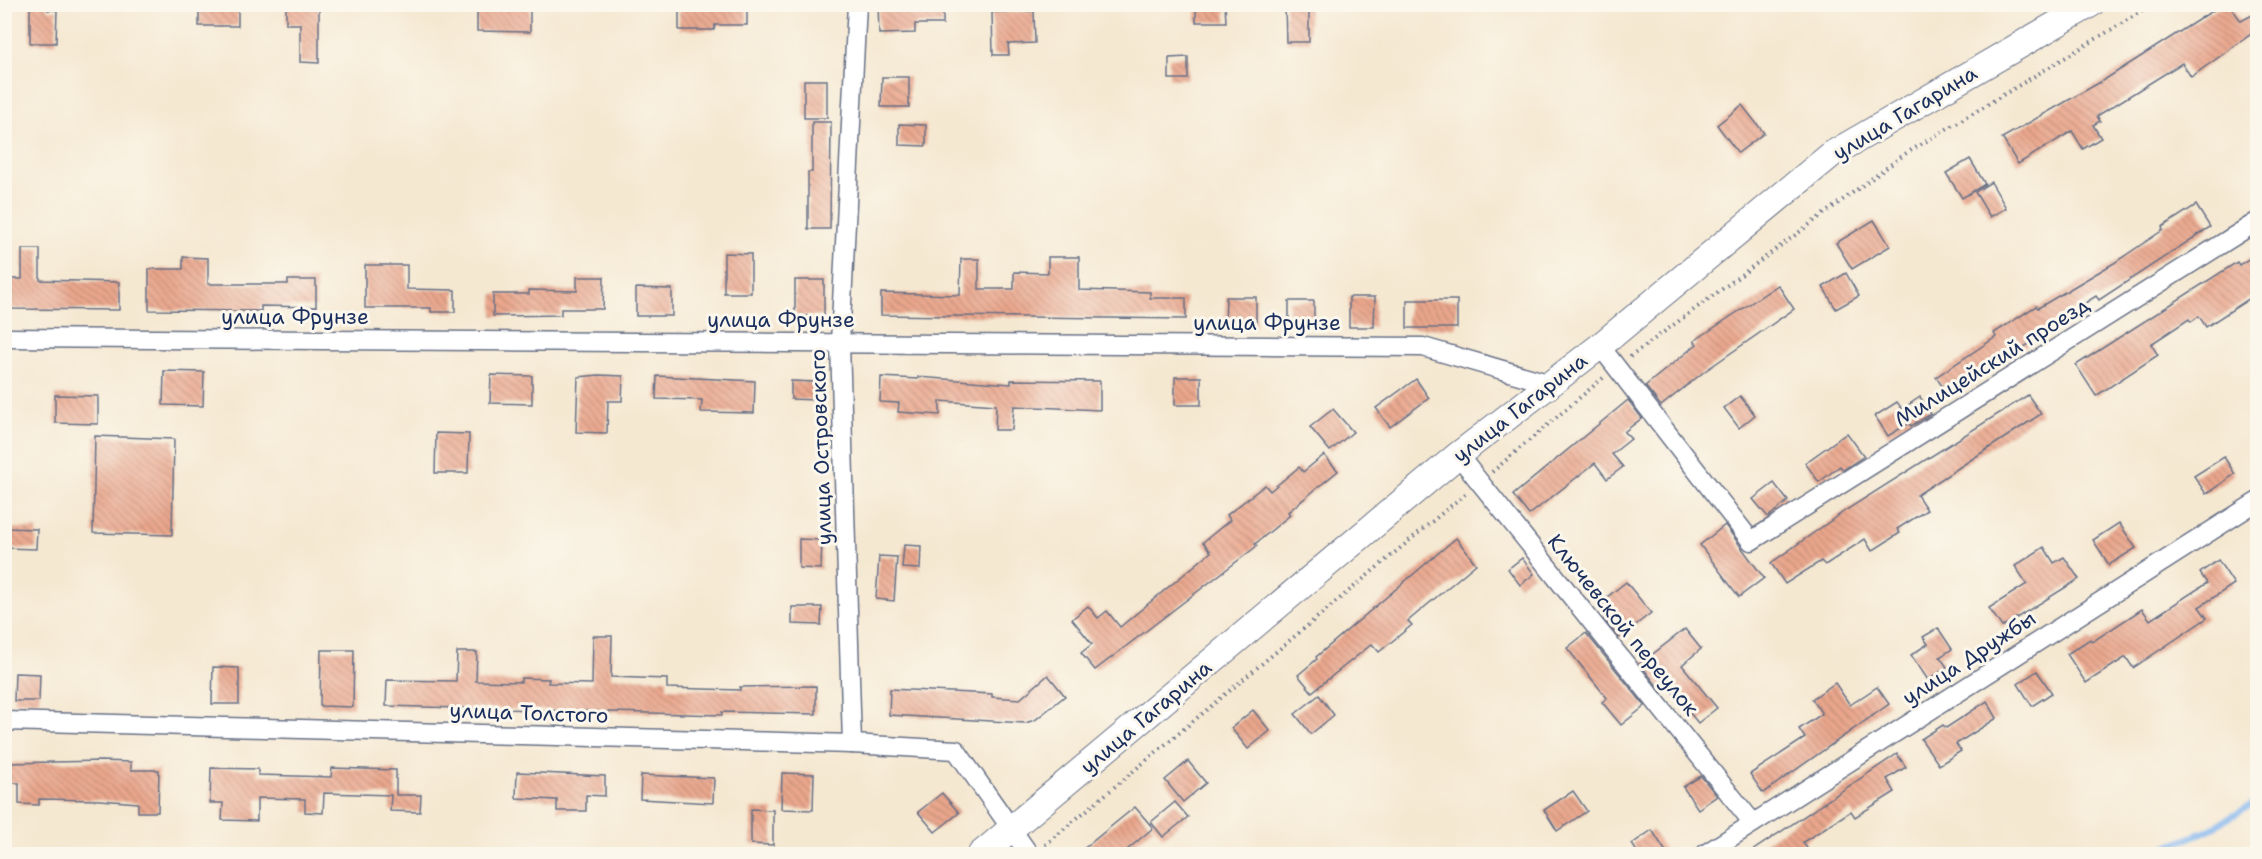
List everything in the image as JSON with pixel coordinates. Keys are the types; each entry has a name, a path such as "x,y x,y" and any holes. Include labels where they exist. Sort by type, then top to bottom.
{"main road":[{"name":"улица Гагарина","path":"981,855 1458,455 1600,346 1832,154 2091,4"}],"street":[{"name":"улица Островского","path":"852,744 840,343 857,4"},
{"name":"Милицейский проезд","path":"1616,367 1751,541 2258,221"},
{"name":"улица Фрунзе","path":"4,338 1423,347 1551,384"},
{"path":"1600,346 1616,367"},
{"name":"Ключевской переулок","path":"1458,455 1752,823"},
{"name":"улица Дружбы","path":"1704,855 2258,501"},
{"name":"улица Толстого","path":"4,721 852,744 956,750 1010,830"},
{"path":"1010,830 1036,851"}],"path":[{"path":"1036,851 1616,367 1905,154 2154,4"}],"building":[{"path":"30,4 48,4 48,10 57,10 56,43 30,43"},
{"path":"199,4 238,4 238,26 199,26"},
{"path":"286,4 319,4 319,63 300,62 300,24 286,24"},
{"path":"477,4 530,4 530,32 477,31"},
{"path":"679,4 747,4 747,25 715,25 714,30 679,30"},
{"path":"878,4 943,4 943,24 915,24 915,33 879,34"},
{"path":"1196,4 1225,4 1226,22 1196,22"},
{"path":"1285,4 1309,4 1309,42 1286,42"},
{"path":"2223,4 2229,4 2241,21 2258,12 2258,29 2191,77 2182,63 2097,116 2100,121 2093,125 2101,138 2083,149 2072,131 2018,164 2002,138 2104,80"},
{"path":"1034,11 1035,43 1008,44 1009,55 993,55 992,12"},
{"path":"1188,57 1188,79 1169,79 1169,58"},
{"path":"882,77 909,77 909,107 881,107"},
{"path":"804,80 827,80 827,118 804,118"},
{"path":"1742,105 1764,133 1738,153 1717,125"},
{"path":"812,122 831,122 830,229 808,229 808,172 812,172"},
{"path":"899,124 926,125 926,146 899,145"},
{"path":"1970,159 1985,184 1962,198 1946,173"},
{"path":"1991,182 2006,208 1990,217 1975,192"},
{"path":"2196,205 2210,227 2099,300 2096,296 2049,326 2051,330 1948,395 1936,377 1996,337 1994,333 2036,306 2038,308 2114,263"},
{"path":"1874,220 1890,246 1852,269 1836,243"},
{"path":"22,249 40,249 40,280 119,282 119,310 10,309 10,279 22,279"},
{"path":"724,253 751,254 751,293 724,293"},
{"path":"2258,253 2258,293 2206,327 2199,316 2191,322 2189,319 2151,344 2158,355 2096,396 2076,365 2237,262 2239,265"},
{"path":"183,257 208,258 208,284 288,284 288,280 316,280 316,307 261,306 261,311 149,310 149,269 183,269"},
{"path":"1048,257 1079,257 1079,290 1150,292 1150,298 1186,298 1186,319 881,315 881,293 960,295 961,259 979,259 979,289 1014,289 1014,272 1048,273"},
{"path":"365,265 407,265 407,289 455,290 455,312 431,312 431,308 365,308"},
{"path":"1846,273 1859,296 1836,309 1823,287"},
{"path":"577,277 604,277 603,309 561,309 561,315 493,316 493,294 529,294 529,290 577,291"},
{"path":"795,280 824,280 824,316 795,316"},
{"path":"1778,285 1794,309 1705,371 1661,406 1645,386 1697,344 1694,341"},
{"path":"636,288 672,289 672,316 636,316"},
{"path":"1226,297 1256,297 1256,327 1225,326"},
{"path":"1349,297 1375,297 1374,327 1349,327"},
{"path":"1407,300 1457,300 1457,328 1407,328"},
{"path":"1289,301 1314,301 1314,323 1289,323"},
{"path":"164,371 204,372 203,406 163,405"},
{"path":"491,375 532,376 532,404 490,403"},
{"path":"623,376 622,401 608,401 607,433 576,432 578,377"},
{"path":"657,376 755,381 754,413 701,412 702,400 656,399"},
{"path":"881,377 918,379 918,377 1011,384 1011,380 1100,381 1100,410 1014,406 1012,430 995,430 996,405 940,401 940,415 898,412 899,403 880,402"},
{"path":"1175,377 1201,377 1201,405 1175,405"},
{"path":"1416,379 1429,398 1390,427 1376,408"},
{"path":"791,381 815,382 815,400 791,399"},
{"path":"55,395 98,396 98,424 55,423"},
{"path":"2028,395 2041,414 1917,495 1927,510 1897,529 1900,533 1872,551 1865,539 1825,565 1821,561 1785,584 1771,563 1846,510"},
{"path":"1740,396 1755,415 1739,428 1724,408"},
{"path":"1920,397 1931,414 1911,426 1909,423 1888,436 1875,416 1897,402 1902,409"},
{"path":"1628,400 1642,418 1624,432 1631,439 1612,454 1623,467 1607,479 1595,463 1529,515 1513,495"},
{"path":"1333,409 1353,432 1330,451 1310,427"},
{"path":"436,433 469,434 468,473 435,473"},
{"path":"1847,433 1864,456 1843,470 1840,466 1819,482 1805,463"},
{"path":"95,436 174,439 172,535 93,533"},
{"path":"1324,455 1338,471 1288,512 1290,515 1255,544 1257,546 1095,670 1081,653 1092,644 1072,619 1088,606 1098,618 1107,611 1120,627 1211,552 1203,542 1230,520 1227,515 1265,485 1270,491 1299,467 1303,472"},
{"path":"2224,457 2235,474 2206,494 2194,476"},
{"path":"1774,483 1788,501 1768,517 1753,499"},
{"path":"2119,523 2136,548 2109,565 2093,540"},
{"path":"1725,525 1764,578 1739,597 1700,545"},
{"path":"4,528 37,529 36,549 4,548"},
{"path":"1456,538 1476,564 1408,621 1412,625 1379,652 1372,644 1312,692 1298,675 1317,659 1316,657"},
{"path":"799,539 822,540 821,569 799,568"},
{"path":"904,545 921,546 920,569 902,568"},
{"path":"2044,547 2054,563 2064,557 2079,579 2002,627 1989,608 2027,584 2015,566"},
{"path":"879,556 897,557 894,601 876,599"},
{"path":"1522,558 1534,574 1520,585 1508,569"},
{"path":"2218,560 2234,584 2199,607 2207,618 2133,668 2126,657 2086,683 2067,654 2090,639 2092,642 2142,609 2150,620 2207,583 2200,573"},
{"path":"1626,582 1651,613 1619,638 1604,619 1610,614 1601,602"},
{"path":"792,607 822,607 821,625 792,624"},
{"path":"1938,628 1952,649 1940,657 1947,667 1928,680 1911,655 1928,644 1923,637"},
{"path":"1685,629 1701,649 1682,665 1717,708 1698,723 1669,687 1662,692 1640,664"},
{"path":"1586,633 1645,706 1621,725 1602,702 1607,698 1567,648"},
{"path":"593,636 612,636 611,677 667,679 667,688 740,690 740,687 816,686 816,714 722,712 722,715 386,706 387,680 456,681 457,652 477,652 476,681 521,682 521,678 549,679 548,683 592,684"},
{"path":"321,650 354,650 353,707 320,706"},
{"path":"213,667 239,668 239,704 212,704"},
{"path":"2037,671 2052,693 2032,706 2018,684"},
{"path":"15,673 40,674 39,701 14,701"},
{"path":"1048,675 1065,696 1035,720 1025,723 889,715 890,689 992,694 992,697 1020,699"},
{"path":"1835,683 1850,705 1877,687 1889,704 1763,793 1750,774 1805,738 1799,729 1822,714 1812,699"},
{"path":"1319,695 1334,715 1311,734 1295,714"},
{"path":"1987,701 1997,718 1956,744 1961,751 1939,765 1921,739 1943,725 1946,728"},
{"path":"1253,710 1270,731 1248,749 1231,728"},
{"path":"1897,754 1906,767 1887,779 1895,792 1855,817 1851,811 1803,842 1811,855 1746,855"},
{"path":"1188,761 1206,783 1183,802 1165,780"},
{"path":"131,762 131,770 159,770 158,812 138,812 138,803 100,800 39,799 39,805 19,804 19,783 8,783 8,763"},
{"path":"211,768 258,769 258,775 331,777 332,768 396,770 396,795 421,795 420,812 390,811 391,795 324,793 323,813 305,812 305,799 257,798 257,821 222,820 223,803 210,803"},
{"path":"517,772 605,776 605,796 586,795 586,811 557,811 557,800 516,798"},
{"path":"782,773 814,774 813,810 781,809"},
{"path":"641,775 714,778 713,803 640,799"},
{"path":"1701,776 1717,796 1698,809 1683,787"},
{"path":"1573,791 1587,811 1557,831 1544,810"},
{"path":"942,793 959,813 935,832 918,812"},
{"path":"1175,802 1188,817 1163,837 1151,822"},
{"path":"1135,807 1153,828 1121,855 1076,855"},
{"path":"751,809 773,810 773,845 751,844"},
{"path":"1652,830 1668,855 1639,855 1632,844"}],"waterway":[{"path":"2149,854 2207,831 2258,801"}]}
